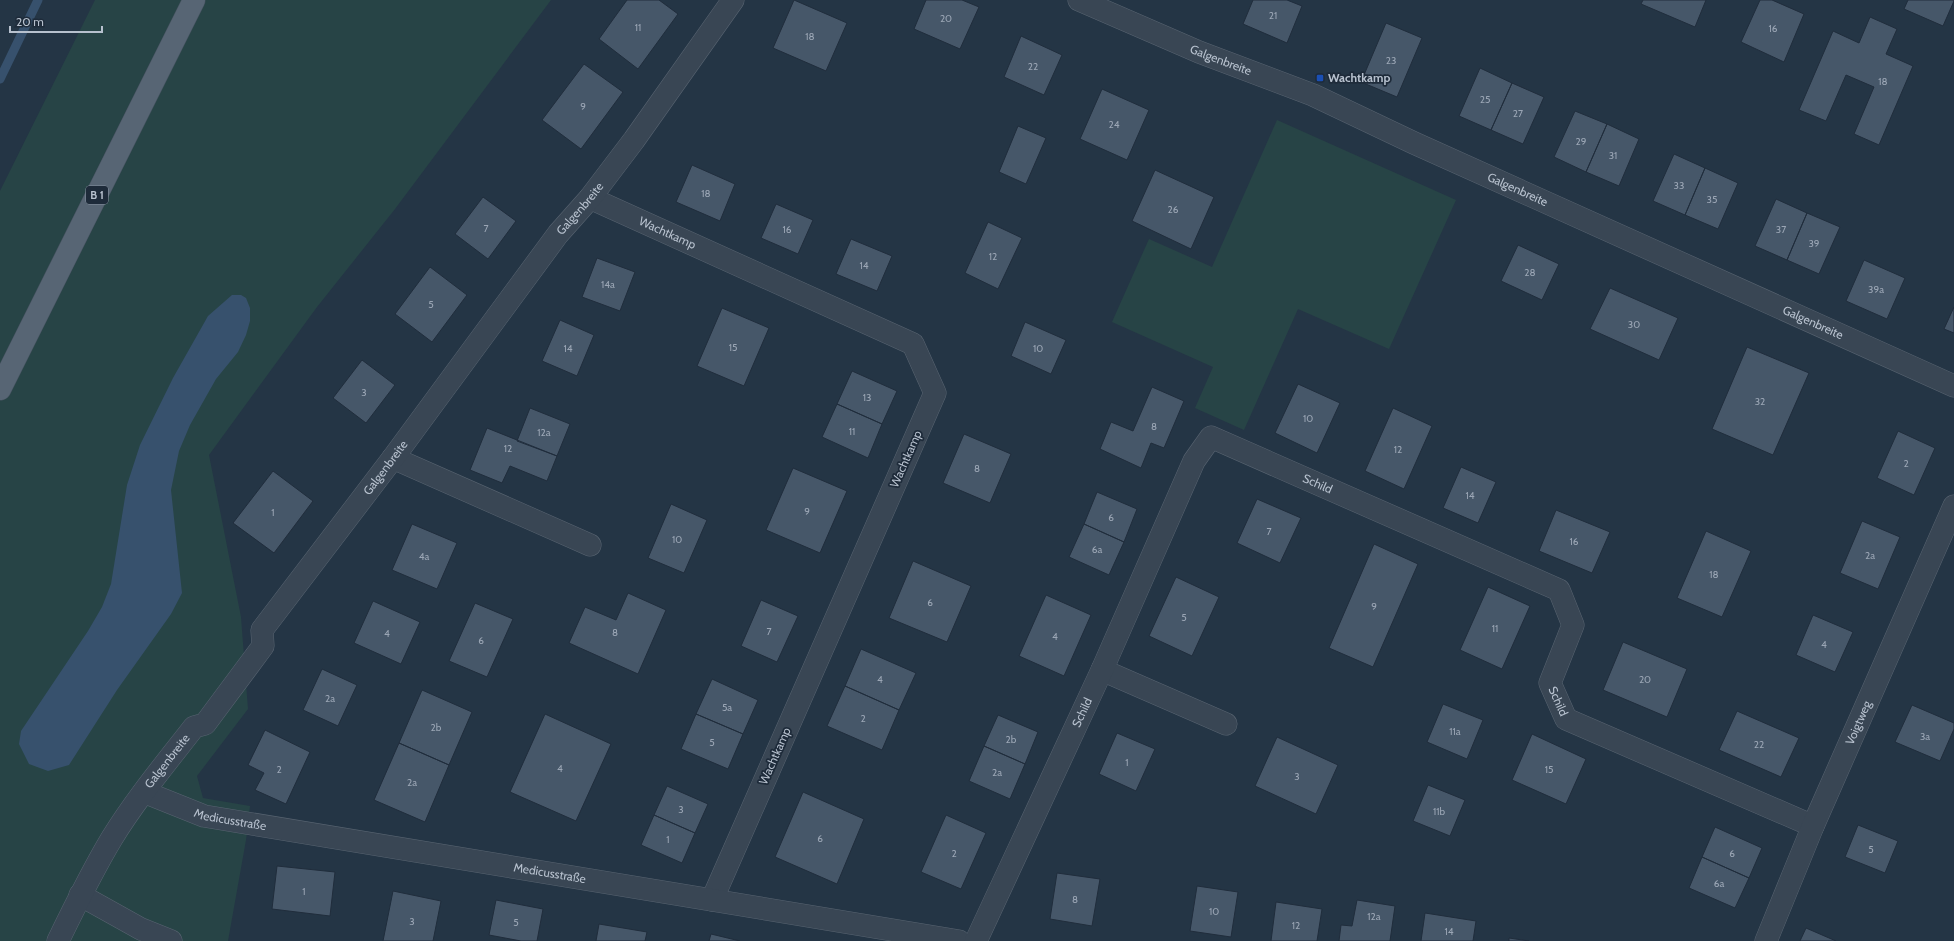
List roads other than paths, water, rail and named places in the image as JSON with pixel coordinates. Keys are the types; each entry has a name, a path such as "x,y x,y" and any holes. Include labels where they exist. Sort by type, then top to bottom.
{"main road":[{"name":"B 1","path":"0,389 194,0"}],"street":[{"name":"Galgenbreite","path":"58,941 80,895 112,838 144,792 194,727 205,724 263,646 262,630 394,458 558,234 590,198 634,140 733,0"},
{"name":"Galgenbreite","path":"1079,0 1199,52 1313,96 1954,386"},
{"name":"Wachtkamp","path":"590,198 913,344 935,393 712,900"},
{"name":"Schild","path":"976,941 1102,670 1194,461 1211,437 1559,590 1572,625 1550,684 1566,719 1813,826"},
{"path":"394,458 590,545"},
{"name":"Voigtweg","path":"1766,941 1813,826 1954,506"},
{"path":"1102,670 1226,724"},
{"name":"Medicusstraße","path":"144,792 204,816 959,941"},
{"path":"80,895 139,935 171,941"}],"water":[{"path":"232,295 241,295 246,298 250,308 250,321 246,335 238,352 216,379 190,425 179,451 171,490 182,593 171,614 117,690 69,765 48,771 29,764 19,744 21,731 88,631 102,607 111,584 127,485 140,445 173,378 208,316"}],"waterway":[{"path":"0,79 38,0"}],"place":[{"name":"Wachtkamp","path":"1320,78"}]}
